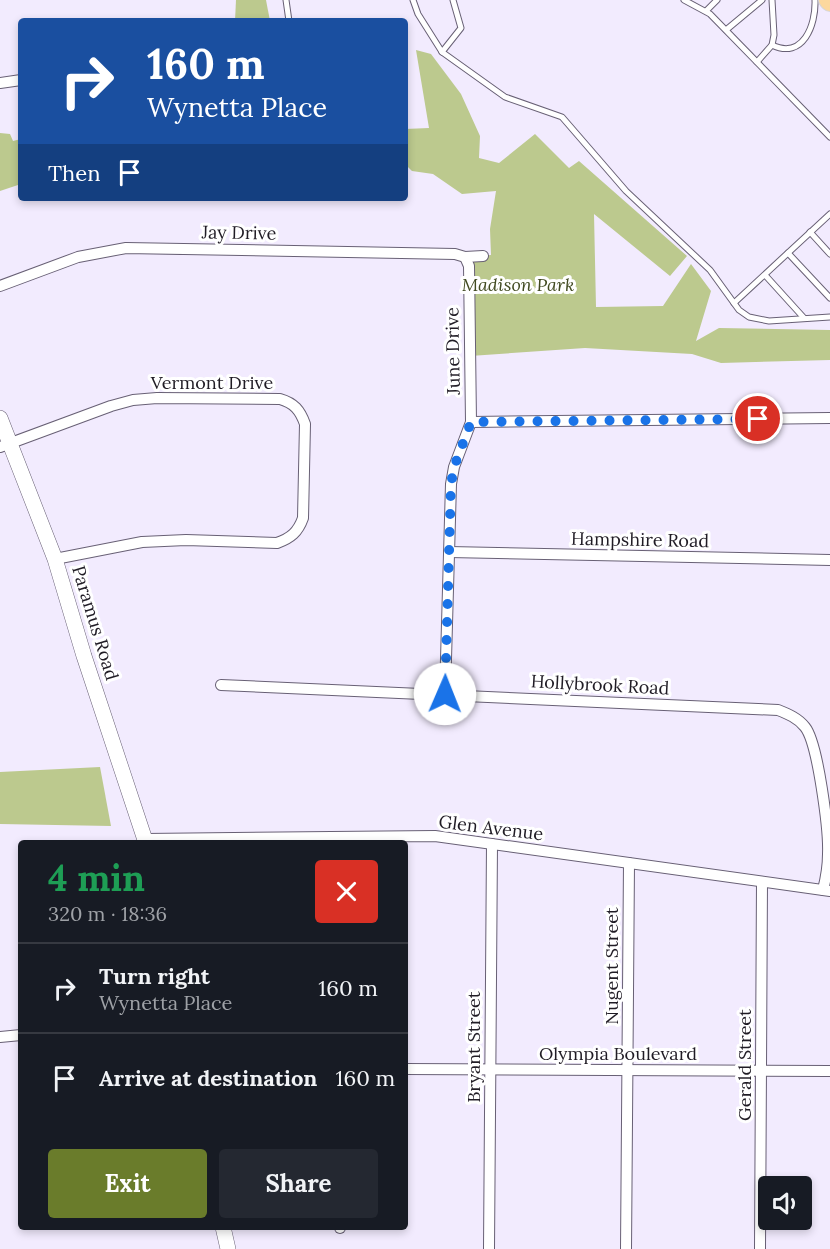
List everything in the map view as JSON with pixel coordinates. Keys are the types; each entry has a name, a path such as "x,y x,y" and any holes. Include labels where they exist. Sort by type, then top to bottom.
{"main road":[{"name":"Paramus Road","path":"0,418 5,446 55,559 84,656 146,840"},
{"path":"224,1230 228,1249"}],"street":[{"path":"0,83 18,80"},
{"name":"Jay Drive","path":"0,286 78,257 126,248 483,256"},
{"name":"June Drive","path":"445,694 451,484 454,467 471,422 468,266 465,257"},
{"name":"Vermont Drive","path":"5,446 111,406 134,400 157,398 280,399 296,407 302,414 305,424 303,518 300,527 286,540 277,543 186,540 141,542 55,559"},
{"path":"471,422 830,418"},
{"name":"Hampshire Road","path":"448,552 830,560"},
{"name":"Hollybrook Road","path":"221,685 778,710 790,714 805,727 814,748 827,829 827,891"},
{"name":"Glen Avenue","path":"218,840 435,837 827,891"},
{"name":"Bryant Street","path":"489,1249 492,844"},
{"name":"Nugent Street","path":"626,1249 629,863"},
{"name":"Gerald Street","path":"760,1249 762,882"},
{"path":"0,1037 18,1035"},
{"name":"Olympia Boulevard","path":"408,1069 830,1071"}],"lane":[{"path":"286,0 289,18"},
{"path":"412,0 442,52 505,98 562,117 627,191 710,270 739,310 749,317 769,321 830,317"},
{"path":"442,52 461,28 453,0"},
{"path":"684,0 706,11 830,136"},
{"path":"706,11 717,0"},
{"path":"726,30 762,0"},
{"path":"758,62 772,45 774,35 772,0"},
{"path":"772,45 780,49 793,48 805,38 814,21 815,0"},
{"path":"734,303 830,213"},
{"path":"810,232 830,254"},
{"path":"788,253 830,298"},
{"path":"765,275 804,318"}],"green space":[{"path":"236,0 266,0 269,18 235,18"},
{"name":"Madison Park","path":"416,50 431,54 461,94 480,136 479,158 499,163 535,134 569,168 579,161 687,256 670,276 594,214 596,307 663,306 691,264 711,291 696,341 719,328 830,330 830,360 721,363 692,354 585,348 470,356 465,257 491,255 490,229 496,191 462,194 433,174 412,171 408,167 408,129 429,128"},
{"path":"0,133 10,134 13,141 18,140 18,185 0,191"},
{"path":"100,767 111,826 0,824 0,772"}],"route":[{"path":"445,694 451,484 454,467 471,422 758,419"}]}
